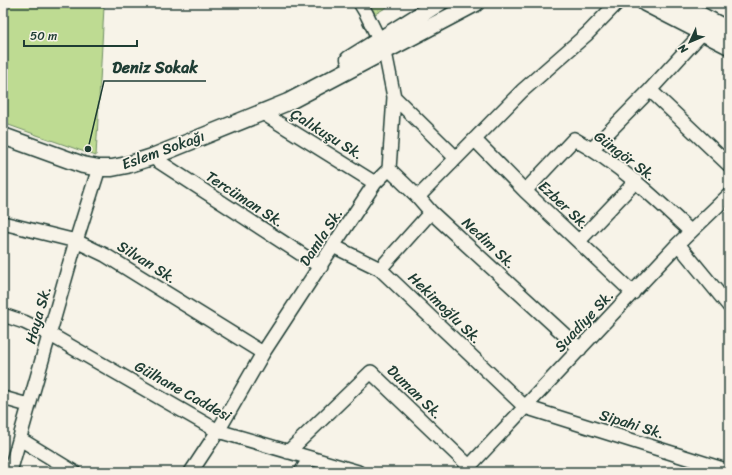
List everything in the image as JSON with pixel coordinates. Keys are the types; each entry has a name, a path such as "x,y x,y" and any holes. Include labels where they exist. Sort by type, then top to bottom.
{"street":[{"path":"360,3 382,46 394,97 390,169"},
{"name":"Eslem Sokağı","path":"382,46 439,3"},
{"name":"Eslem Sokağı","path":"3,136 83,165 99,168 112,168 152,157 288,102 298,97 347,61 476,3"},
{"path":"418,197 522,91 587,34 617,3"},
{"path":"646,3 729,46"},
{"path":"677,3 729,30"},
{"path":"592,149 650,90 702,33"},
{"path":"650,90 729,165"},
{"path":"394,97 456,158"},
{"name":"Çalıkuşu Sk.","path":"261,112 375,183"},
{"name":"Güngör Sk.","path":"525,191 574,139 592,149 636,181 690,231"},
{"name":"Ezber Sk.","path":"475,140 525,191 633,293"},
{"name":"Tercüman Sk.","path":"152,157 320,267"},
{"name":"Haya Sk.","path":"10,472 76,241 99,168"},
{"name":"Damla Sk.","path":"191,472 218,431 263,353 333,246 375,183 390,169"},
{"name":"Nedim Sk.","path":"390,169 431,212 580,349"},
{"path":"579,241 636,181"},
{"name":"Suadiye Sk.","path":"466,469 690,231 729,195"},
{"path":"380,269 431,212"},
{"name":"Silvan Sk.","path":"3,223 76,241 105,255 263,353"},
{"path":"678,244 729,306"},
{"name":"Hekimoğlu Sk.","path":"333,246 380,269 525,407"},
{"name":"Gülhane Caddesi","path":"3,314 49,334 218,431 358,472"},
{"name":"Duman Sk.","path":"288,452 371,372 466,469"},
{"path":"3,398 28,405"},
{"name":"Sipahi Sk.","path":"525,407 727,469"},
{"path":"20,439 74,472"},
{"path":"301,472 310,458"}],"green space":[{"path":"3,3 52,3 104,7 96,156 3,123"},
{"path":"369,3 394,3 375,14"}],"place":[{"name":"Deniz Sokak","path":"88,149"}]}
